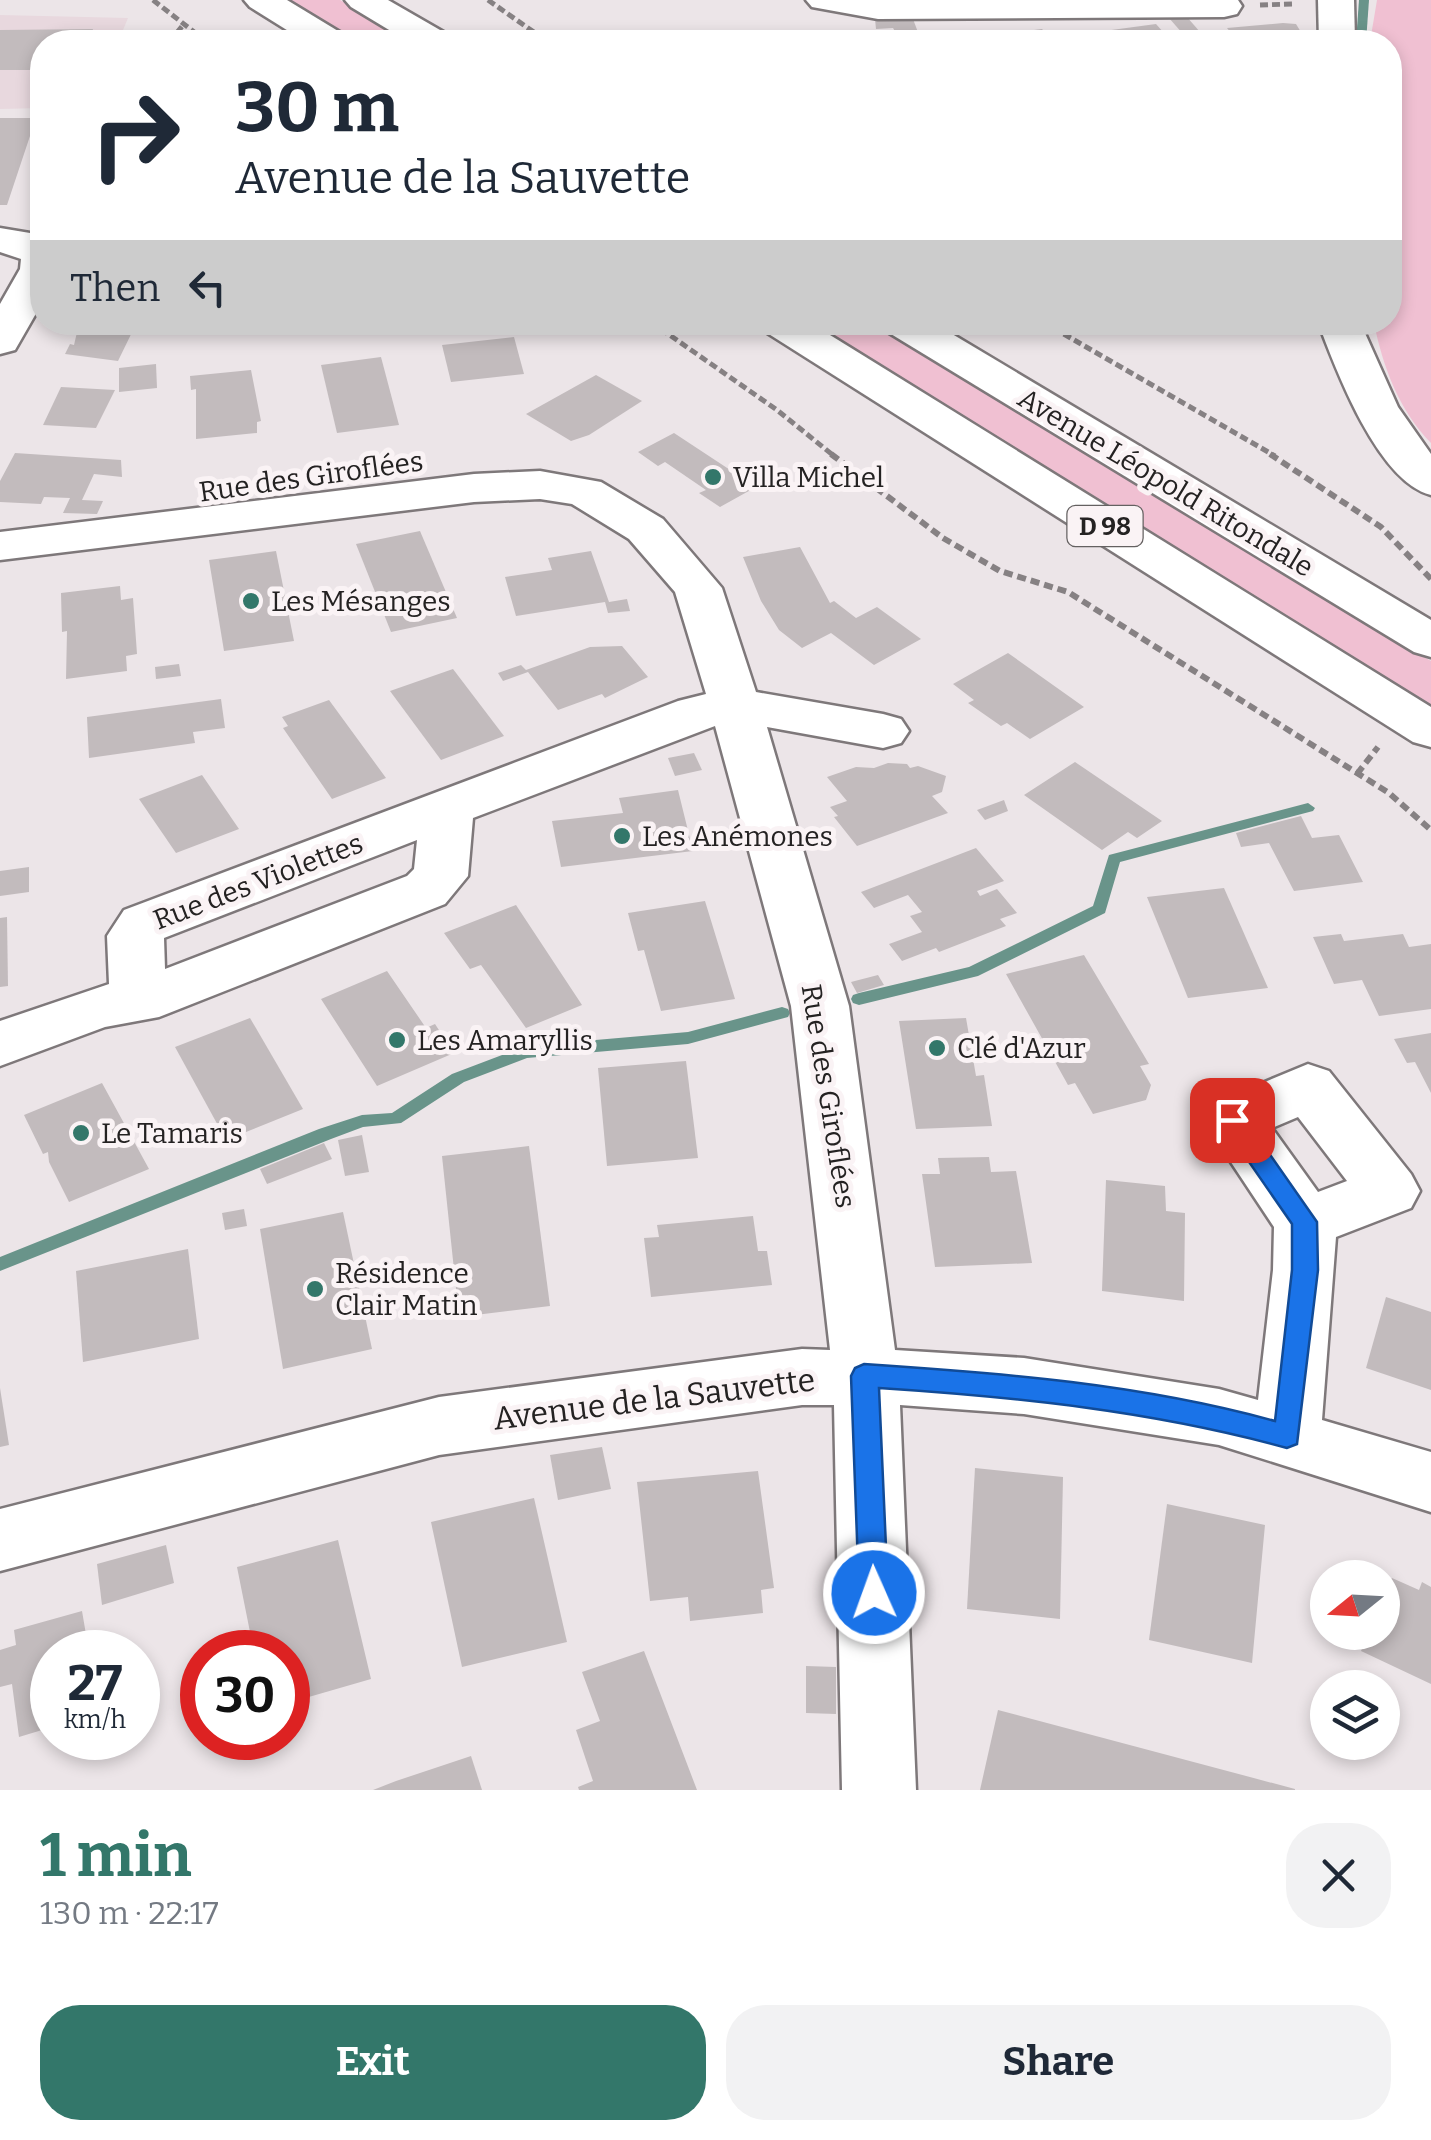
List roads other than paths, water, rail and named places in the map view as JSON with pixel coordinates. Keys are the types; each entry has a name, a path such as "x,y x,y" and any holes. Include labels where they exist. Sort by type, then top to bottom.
{"main road":[{"path":"262,0 311,30"},
{"path":"363,0 414,30"},
{"path":"824,0 878,8 1104,2 1224,6"},
{"path":"1322,2 1333,30"},
{"path":"0,240 30,246"},
{"path":"0,341 30,289"},
{"name":"D 98","path":"799,335 1431,730"},
{"name":"Avenue Léopold Ritondale","path":"923,335 1431,641"},
{"path":"1345,335 1360,378 1388,429 1431,481"},
{"name":"Rue des Giroflées","path":"0,546 474,488 540,485 586,492 646,529 698,588 820,1006 860,1315 879,1790"},
{"path":"0,1044 99,1006 139,1002 426,890 441,876 447,808 696,714 735,705 883,732"},
{"path":"1287,1436 1305,1270 1304,1222"},
{"name":"Avenue de la Sauvette","path":"0,1540 439,1426 769,1378 864,1376 1024,1386 1219,1417 1431,1482"}],"waterway":[{"path":"1362,30 1364,0"},
{"path":"859,999 973,972 1100,909 1114,859 1308,808"},
{"path":"0,1264 325,1134 362,1121 395,1119 458,1078 526,1052 688,1038 782,1013"}],"place":[{"name":"Villa Michel","path":"713,477"},
{"name":"Les Mésanges","path":"251,601"},
{"name":"Les Anémones","path":"622,836"},
{"name":"Les Amaryllis","path":"397,1040"},
{"name":"Clé d'Azur","path":"937,1048"},
{"name":"Le Tamaris","path":"81,1133"},
{"name":"Résidence Clair Matin","path":"315,1289"}]}
